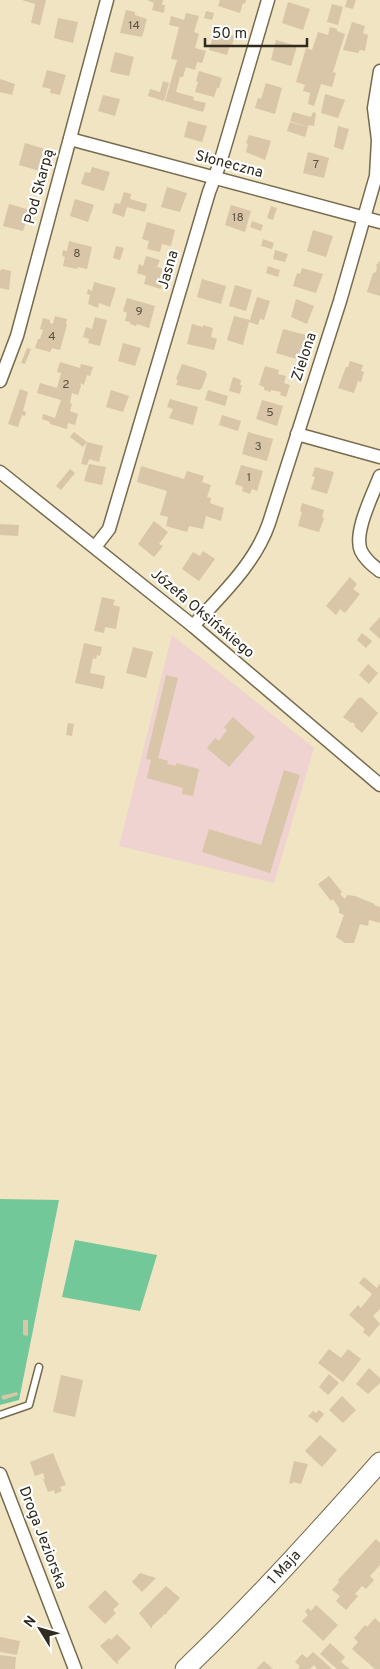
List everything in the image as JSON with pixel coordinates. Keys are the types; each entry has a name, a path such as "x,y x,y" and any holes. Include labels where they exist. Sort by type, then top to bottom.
{"main road":[{"name":"1 Maja","path":"193,1667 380,1462"}],"street":[{"name":"Pod Skarpą","path":"0,381 17,336 107,0"},
{"name":"Jasna","path":"95,547 109,529 268,0"},
{"name":"Zielona","path":"193,626 247,565 263,539 340,301 376,176 378,140 374,108 380,72"},
{"name":"Słoneczna","path":"70,139 380,222"},
{"path":"297,434 380,457"},
{"name":"Józefa Oksińskiego","path":"0,472 193,626 380,785"},
{"path":"380,476 359,536 360,550 380,572"},
{"name":"Droga Jeziorska","path":"0,1474 75,1669"}],"lane":[{"path":"0,1415 29,1405 39,1367"}],"shaded area":[{"path":"172,635 314,748 274,883 119,846"}],"green space":[{"path":"0,1199 59,1200 19,1400 0,1405"},
{"path":"75,1240 157,1255 140,1311 62,1297"}],"building":[{"path":"22,0 46,0 40,25 31,23 35,4"},
{"path":"147,0 163,0 162,5 165,5 164,13 152,10 154,3"},
{"path":"220,0 246,0 240,13 218,6"},
{"path":"347,0 356,0 353,9 345,7"},
{"path":"288,2 310,9 303,30 282,23"},
{"path":"332,4 343,7 338,25 327,22"},
{"path":"126,10 135,12 135,15 147,19 142,37 120,33"},
{"path":"206,11 214,13 212,20 204,18"},
{"path":"186,13 199,16 194,32 199,34 195,48 206,51 202,63 197,62 195,70 186,67 183,77 180,77 176,92 194,97 193,100 206,103 203,112 165,101 177,60 171,59 179,27 169,25 171,16 184,20"},
{"path":"58,18 78,22 73,43 54,38"},
{"path":"352,22 365,26 363,33 368,35 365,51 360,50 358,53 343,50"},
{"path":"330,27 345,34 333,72 336,73 332,87 321,84 314,106 308,104 310,93 303,91 305,85 296,82 306,48 312,50 318,32 328,35"},
{"path":"215,30 235,36 232,45 230,44 227,55 209,50"},
{"path":"276,40 297,46 291,66 271,60"},
{"path":"115,52 134,57 129,76 110,72"},
{"path":"47,70 66,75 60,95 50,93 51,89 42,87"},
{"path":"199,71 222,78 214,97 195,92"},
{"path":"0,79 15,84 12,95 0,92"},
{"path":"163,81 169,83 164,101 148,96 150,89 160,92"},
{"path":"266,83 282,88 275,114 255,108 258,98 261,99"},
{"path":"325,94 345,100 338,118 321,113"},
{"path":"103,95 120,99 115,116 98,111"},
{"path":"293,112 311,117 313,112 316,113 314,126 309,125 308,127 290,121"},
{"path":"188,121 207,126 202,142 184,137"},
{"path":"290,122 308,127 305,137 287,131"},
{"path":"338,126 349,129 343,150 334,147"},
{"path":"249,135 271,141 265,160 246,152 248,144 246,143"},
{"path":"25,143 45,149 40,171 19,165"},
{"path":"308,152 329,158 324,178 303,173"},
{"path":"92,167 110,172 104,191 81,184 85,172 90,173"},
{"path":"167,187 187,193 180,212 161,207"},
{"path":"124,192 131,194 130,199 147,204 145,212 127,207 124,217 112,213 115,203 120,204"},
{"path":"75,199 94,205 88,222 70,216"},
{"path":"9,204 30,210 23,231 3,226"},
{"path":"231,205 251,211 245,232 225,225"},
{"path":"271,206 277,208 273,220 267,218"},
{"path":"252,221 263,225 261,231 250,227"},
{"path":"147,222 175,230 171,246 162,244 160,252 147,249 149,241 142,239"},
{"path":"313,230 333,236 326,257 307,251"},
{"path":"263,239 274,243 272,249 261,246"},
{"path":"69,241 92,247 87,269 63,266 65,257 62,256 63,250 67,251"},
{"path":"116,246 124,248 120,260 113,258"},
{"path":"275,250 288,254 285,262 273,259"},
{"path":"146,256 160,260 157,267 165,269 161,289 144,284 146,276 137,273 139,264 143,266"},
{"path":"380,261 380,296 367,292 373,273 376,272 376,265"},
{"path":"268,266 280,270 278,277 266,273"},
{"path":"302,268 323,274 316,293 293,286 297,273 300,274"},
{"path":"2,269 11,271 9,290 0,288 0,271"},
{"path":"202,279 226,286 221,304 197,297"},
{"path":"94,282 116,288 110,307 99,303 98,308 88,304 90,295 87,294 88,289 92,291"},
{"path":"235,285 252,290 246,311 229,306"},
{"path":"257,297 270,301 264,320 260,319 258,325 249,322 243,345 227,340 234,316 250,320"},
{"path":"127,298 155,306 149,328 137,324 136,326 125,321 127,313 123,311"},
{"path":"296,299 314,306 307,324 291,317"},
{"path":"55,316 67,319 60,350 52,348 50,352 35,348 43,330 40,329 43,318 50,320 50,323 53,324"},
{"path":"95,317 107,320 100,346 88,343 89,339 83,337 86,327 92,329"},
{"path":"192,324 213,328 211,337 217,339 214,350 187,344"},
{"path":"283,329 310,336 304,358 298,356 297,359 276,353"},
{"path":"123,343 141,348 135,366 118,361"},
{"path":"27,348 31,349 25,364 21,363"},
{"path":"350,361 363,365 361,371 364,372 361,382 358,381 354,393 338,388"},
{"path":"60,362 80,368 81,364 93,367 90,376 87,375 84,385 80,383 78,395 72,393 70,411 78,414 75,425 68,423 67,429 50,424 50,422 42,419 43,414 55,418 61,400 37,393 40,383 57,388 61,373 57,372"},
{"path":"182,364 205,371 207,374 202,388 199,390 176,385 178,380 176,379"},
{"path":"265,366 279,370 278,374 286,376 284,383 290,385 286,397 280,395 281,392 264,390 264,387 259,385"},
{"path":"233,377 241,380 240,394 229,391"},
{"path":"20,389 28,392 23,411 26,412 25,416 22,415 18,427 8,424"},
{"path":"111,390 129,396 123,412 106,407"},
{"path":"208,390 228,396 225,406 205,400"},
{"path":"170,399 198,407 193,425 169,418 173,409 167,407"},
{"path":"262,400 283,406 277,426 256,419"},
{"path":"222,415 241,421 238,431 219,425"},
{"path":"74,432 87,442 83,447 70,437"},
{"path":"248,432 273,439 267,461 242,454"},
{"path":"87,442 103,446 99,462 89,459 87,465 81,464"},
{"path":"89,464 106,467 102,485 84,481"},
{"path":"241,465 263,471 257,491 252,489 250,494 242,491 243,487 235,484"},
{"path":"141,466 184,479 187,471 204,476 202,482 211,485 207,497 211,498 210,503 224,508 221,521 206,516 203,529 189,526 187,532 166,526 168,517 160,515 167,491 137,482"},
{"path":"315,467 334,472 327,494 311,489 315,477 312,476"},
{"path":"70,469 75,473 61,490 56,486"},
{"path":"302,503 324,510 322,517 324,518 319,532 298,526 302,512 300,511"},
{"path":"154,521 168,532 159,544 163,546 154,557 138,544"},
{"path":"0,524 19,525 18,536 0,535"},
{"path":"203,551 215,559 199,581 182,569 193,552 200,556"},
{"path":"350,577 357,584 353,589 360,594 345,613 340,609 336,615 326,606"},
{"path":"102,597 115,600 113,605 120,607 116,629 105,627 104,633 94,631"},
{"path":"380,617 380,639 369,629"},
{"path":"362,633 372,641 366,648 357,640"},
{"path":"84,643 102,647 100,656 97,655 96,659 93,658 90,673 105,676 103,689 75,683"},
{"path":"133,647 153,652 146,678 126,673"},
{"path":"368,664 378,673 369,684 359,675"},
{"path":"166,675 178,678 158,758 168,761 167,764 176,766 176,763 199,769 193,796 182,794 183,788 147,778 151,760 146,759"},
{"path":"359,697 378,713 362,733 354,726 355,724 343,717"},
{"path":"233,717 255,737 229,767 207,748 215,738 219,741 227,730 224,727"},
{"path":"68,723 74,724 72,736 66,735"},
{"path":"284,770 300,775 270,873 202,852 209,829 261,845"},
{"path":"329,876 342,892 340,894 345,899 347,895 355,896 380,907 380,923 369,920 368,926 360,924 354,943 345,943 336,937 344,915 339,913 339,908 333,899 331,901 318,884"},
{"path":"364,1277 377,1288 380,1283 380,1309 373,1316 380,1324 369,1337 363,1332 365,1329 349,1315 358,1305 361,1308 372,1294 359,1283"},
{"path":"23,1320 28,1320 28,1336 23,1335"},
{"path":"329,1349 341,1358 348,1349 361,1359 343,1382 318,1363"},
{"path":"369,1368 380,1378 380,1383 368,1394 356,1384"},
{"path":"329,1374 339,1383 328,1395 319,1387"},
{"path":"61,1375 83,1380 75,1417 53,1412"},
{"path":"17,1392 18,1395 3,1400 1,1396"},
{"path":"342,1396 356,1410 343,1423 329,1410"},
{"path":"319,1410 324,1414 317,1423 308,1416 313,1411 316,1413"},
{"path":"320,1435 337,1450 322,1467 305,1451"},
{"path":"53,1453 66,1485 60,1487 62,1491 55,1494 54,1490 48,1492 43,1479 45,1479 43,1473 35,1476 30,1462"},
{"path":"294,1461 308,1464 301,1484 289,1483"},
{"path":"376,1539 380,1543 380,1565 370,1576 374,1580 366,1589 362,1586 355,1594 358,1596 346,1610 336,1601 340,1596 332,1590 339,1582 338,1580"},
{"path":"140,1573 156,1578 142,1592 132,1582"},
{"path":"166,1586 180,1598 167,1614 152,1626 152,1629 139,1613"},
{"path":"105,1590 119,1604 113,1610 116,1613 105,1624 88,1607"},
{"path":"316,1605 338,1625 323,1641 302,1621 308,1615 305,1612 308,1608 311,1611"},
{"path":"375,1618 380,1623 380,1669 375,1669 352,1649 358,1642 354,1638 365,1625 367,1627"},
{"path":"117,1634 131,1648 117,1664 100,1646"},
{"path":"0,1637 20,1641 17,1655 0,1652"},
{"path":"330,1643 345,1657 341,1662 350,1669 337,1669 320,1654"},
{"path":"313,1652 332,1669 317,1669 314,1665 310,1669 298,1669 300,1666 295,1662 302,1654 307,1658"},
{"path":"0,1655 16,1657 15,1669 0,1669"},
{"path":"264,1661 273,1669 256,1669"}]}
